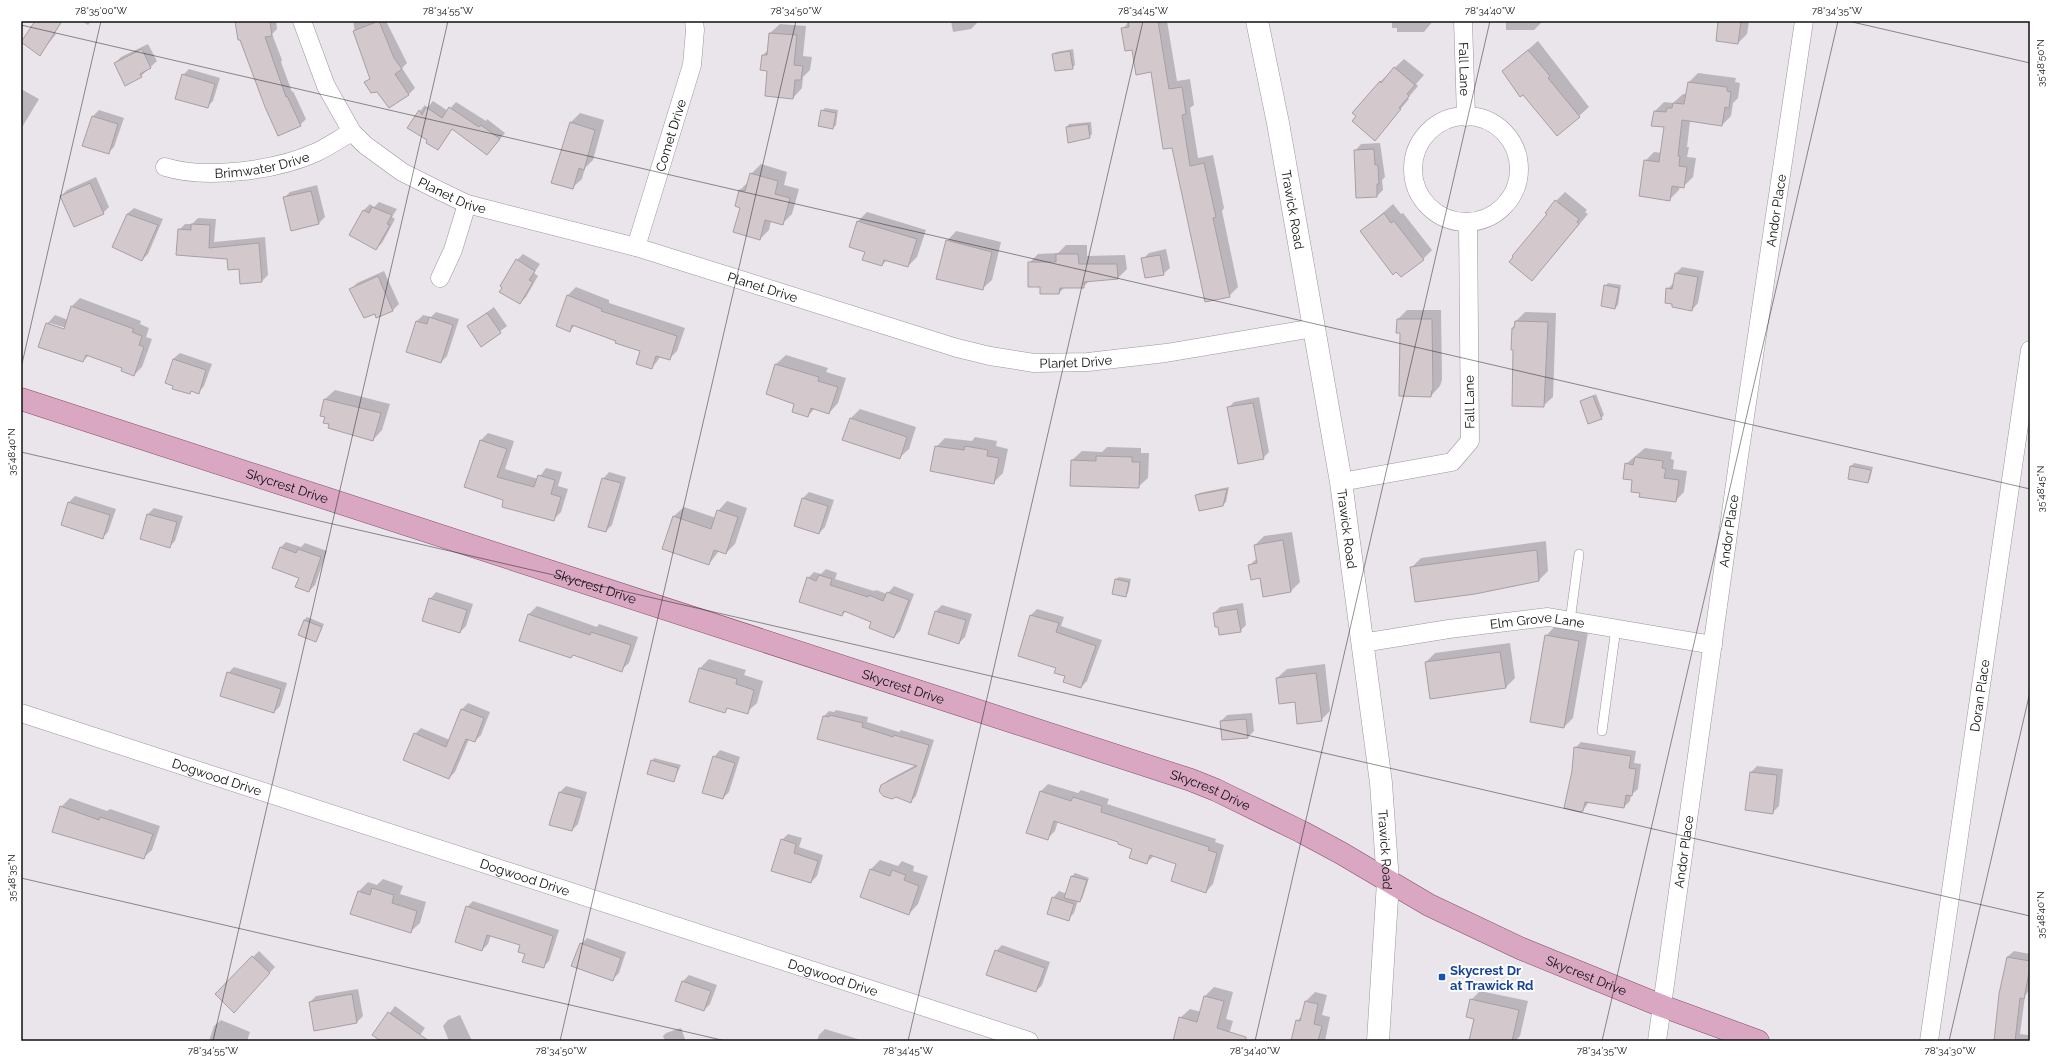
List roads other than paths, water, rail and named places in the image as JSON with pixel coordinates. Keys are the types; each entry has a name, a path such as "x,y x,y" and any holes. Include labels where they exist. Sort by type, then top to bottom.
{"main road":[{"name":"Skycrest Drive","path":"21,399 1174,774 1216,790 1302,832 1429,904 1522,949 1662,1006 1758,1041"}],"street":[{"name":"Planet Drive","path":"302,21 326,86 352,132 366,145 402,172 467,204 636,247 957,348 990,356 1034,363 1088,362 1166,353 1314,328"},
{"name":"Comet Drive","path":"636,247 692,65 695,30 694,21"},
{"name":"Trawick Road","path":"1257,21 1341,482 1381,783 1388,882 1378,1041"},
{"name":"Fall Lane","path":"1462,21 1466,116"},
{"name":"Andor Place","path":"1657,1041 1739,455 1804,21"},
{"path":"1466,116 1485,119 1498,126 1512,143 1519,163 1519,178 1515,192 1506,204 1496,214 1482,220 1468,222 1448,219 1430,208 1418,192 1413,172 1416,152 1426,135 1442,122 1455,117 1466,116"},
{"name":"Brimwater Drive","path":"165,167 191,173 262,168 291,162 318,151 352,132"},
{"path":"440,278 454,250 467,204"},
{"name":"Fall Lane","path":"1341,482 1452,462 1470,441 1468,222"},
{"name":"Doran Place","path":"1929,1041 2030,350"},
{"name":"Elm Grove Lane","path":"1362,644 1449,629 1548,617 1713,645"},
{"name":"Dogwood Drive","path":"21,713 1029,1041"}],"lane":[{"path":"1570,621 1579,554"},
{"path":"1602,730 1616,628"}],"place":[{"name":"Skycrest Dr at Trawick Rd","path":"1442,977"}]}
